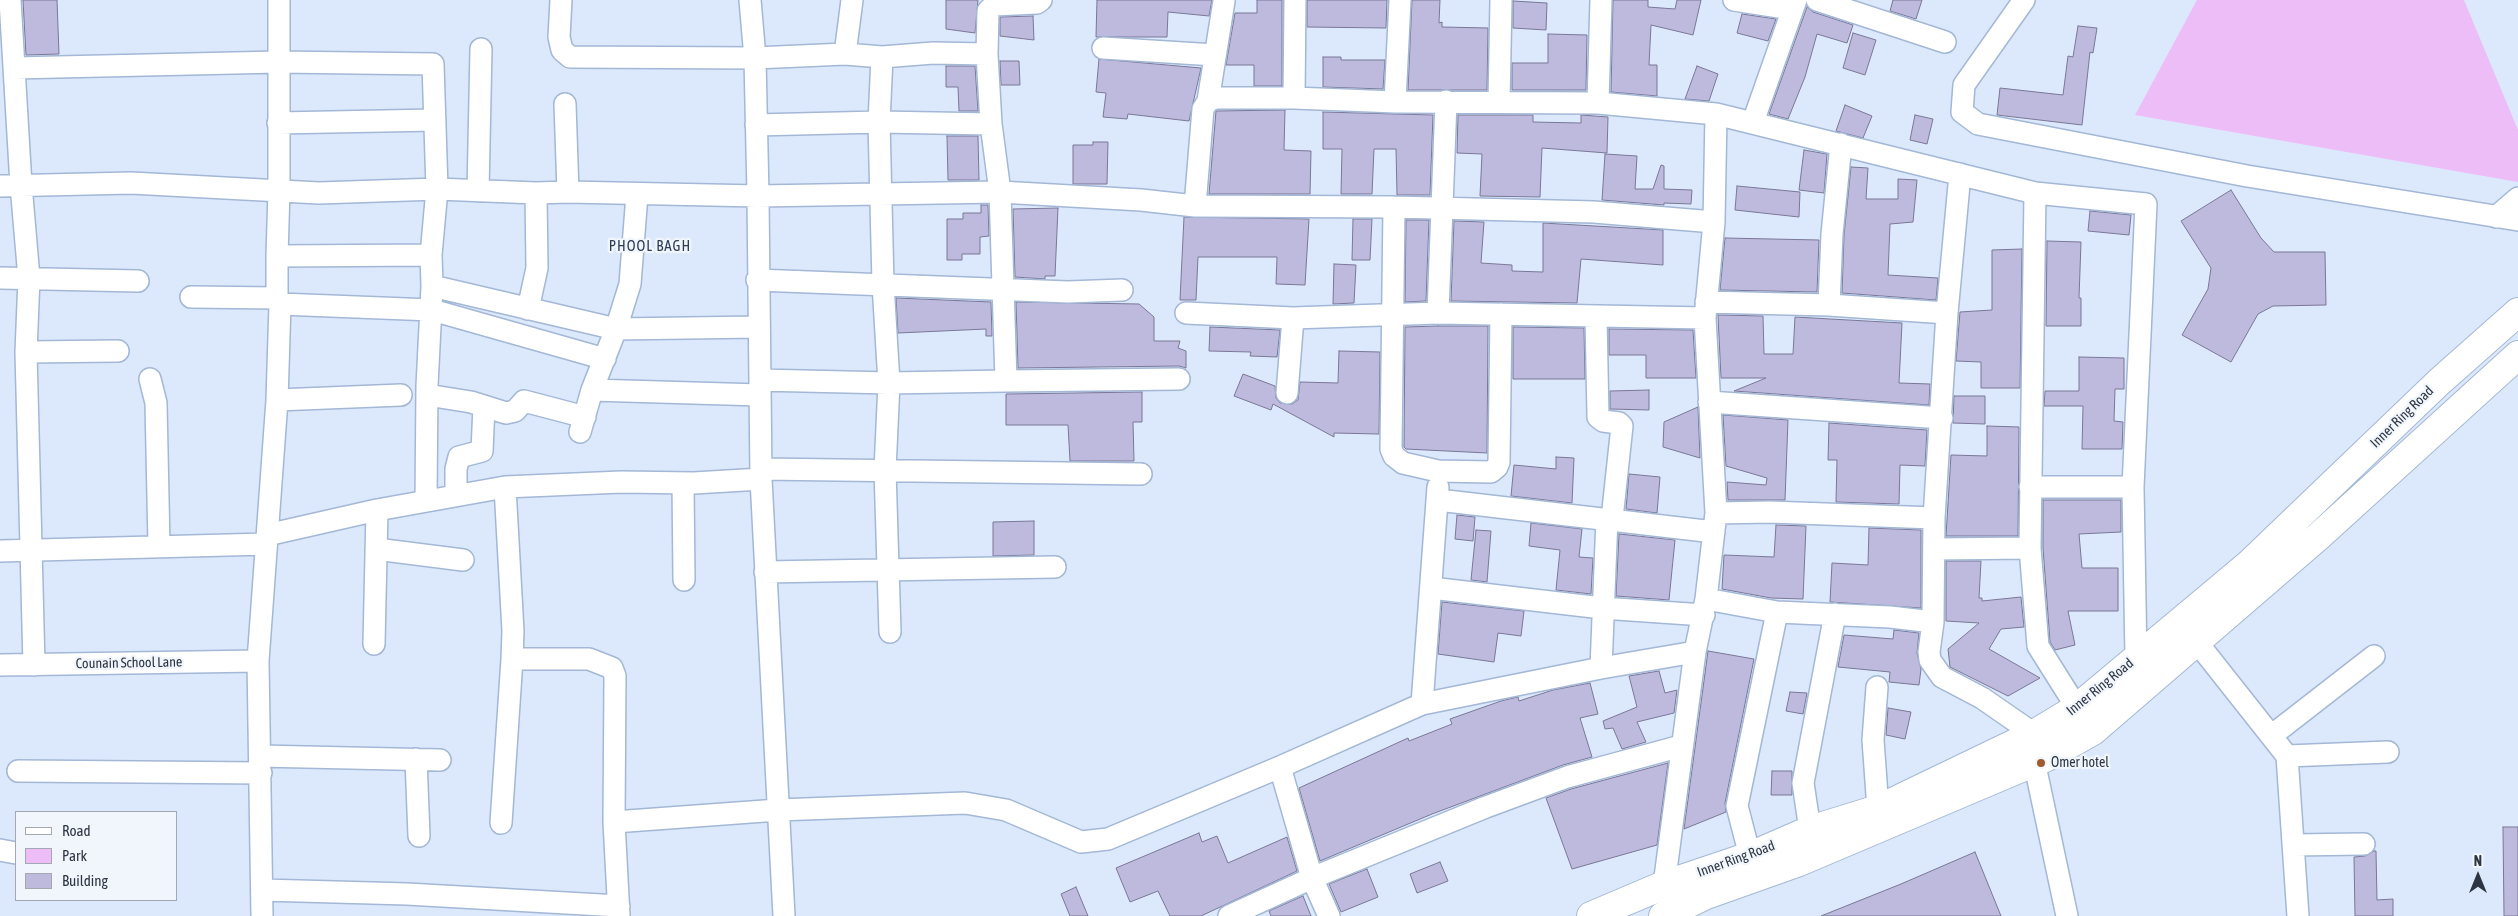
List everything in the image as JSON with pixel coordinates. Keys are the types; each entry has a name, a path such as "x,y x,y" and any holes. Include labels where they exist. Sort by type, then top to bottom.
{"highway":[{"name":"Inner Ring Road","path":"1591,916 1664,885 1750,856 1810,830 1878,809 2034,734 2077,708 2248,565 2439,382 2518,312"},
{"name":"Inner Ring Road","path":"1663,916 1706,895 1799,862 2046,757 2094,731 2319,536 2518,355"}],"street":[{"path":"10,0 14,68 8,93 10,185 29,278 26,352 34,664"},
{"path":"262,916 258,661 277,400 279,301 277,256 279,0"},
{"path":"561,0 559,37 562,50 570,57 755,58 845,54 882,57 933,54 987,54"},
{"path":"750,0 755,58 761,474 784,916"},
{"path":"845,54 852,0"},
{"path":"1006,381 1000,192 991,124 987,54 988,11 994,5 1036,3 1041,0"},
{"path":"1294,98 1295,0"},
{"path":"1395,102 1400,0"},
{"path":"1499,102 1501,0"},
{"path":"1598,103 1601,0"},
{"path":"1734,0 1794,5 1753,122"},
{"path":"1817,0 1945,42"},
{"path":"2024,0 1964,85 1962,112 1978,124 2247,176 2518,220"},
{"path":"1195,206 1203,110 1208,101 1224,2"},
{"path":"1102,48 1215,55"},
{"path":"478,191 481,49"},
{"path":"882,57 879,122 883,284 889,383 885,470 890,632"},
{"path":"14,68 278,62 433,64 437,189 431,255 432,310 427,395 426,501"},
{"path":"1208,101 1216,98 1294,98 1395,102 1598,103 1716,114 2035,193 2146,204 2133,487 2136,658"},
{"path":"1438,314 1446,101"},
{"path":"565,104 568,192"},
{"path":"1664,885 1680,746 1694,652 1705,607 1715,522 1705,310 1714,222 1716,114"},
{"path":"278,123 435,120"},
{"path":"756,125 879,122 991,124"},
{"path":"1829,305 1832,234 1841,144"},
{"path":"1960,174 1947,313 1942,418 1934,518 1933,622 1929,652 1930,660 1942,677 1982,698 2034,734"},
{"path":"10,185 131,183 319,193 437,189 536,193 758,196 1000,192 1141,200 1195,206 1394,207 1442,210 1594,212 1714,222"},
{"path":"528,310 537,268 536,193"},
{"path":"2035,193 2030,548 2038,646 2077,708"},
{"path":"427,395 471,402 510,414 524,401 582,424 592,390 606,359 630,284 637,195"},
{"path":"2496,217 2518,198"},
{"path":"1394,207 1391,449 1394,456 1402,463 1438,471 1491,472 1497,467 1500,462 1501,314"},
{"path":"277,256 431,255"},
{"path":"0,278 138,281"},
{"path":"757,280 1068,292 1122,290"},
{"path":"432,286 528,310 616,329 759,327"},
{"path":"191,297 432,310 606,359"},
{"path":"1186,314 1293,318 1501,314 1596,318 1705,310 1829,305 1947,313"},
{"path":"1288,393 1293,318"},
{"path":"1596,318 1598,417 1603,421 1619,423 1622,426 1609,519 1602,608 1601,668"},
{"path":"26,352 118,351"},
{"path":"150,379 156,403 159,546"},
{"path":"592,390 1179,379"},
{"path":"277,400 401,395"},
{"path":"1709,402 1942,418"},
{"path":"456,496 459,457 482,451 484,406"},
{"path":"0,551 32,548 159,546 266,540 377,510 505,487 621,482 683,483 761,474 885,470 1141,474"},
{"path":"1422,704 1438,500 1438,471"},
{"path":"683,483 684,580"},
{"path":"501,823 513,631 505,487"},
{"path":"2030,487 2133,487"},
{"path":"1438,500 1609,519 1715,522 1770,512 1934,518"},
{"path":"374,644 377,510"},
{"path":"1934,549 2030,548"},
{"path":"376,549 463,560"},
{"path":"765,572 1055,567"},
{"path":"1431,588 1602,608 1705,607 1835,614 1933,622"},
{"path":"1750,856 1737,806 1777,612"},
{"path":"1810,830 1803,783 1835,614"},
{"path":"2196,641 2287,756 2298,916"},
{"path":"614,822 778,810 966,803 1006,810 1081,842 1108,839 1280,767 1422,704 1601,668 1694,652"},
{"path":"2271,736 2374,656"},
{"path":"263,890 407,894 619,911 614,822 615,676 612,668 588,659 512,659"},
{"name":"Counain School Lane","path":"0,665 258,661"},
{"path":"1877,687 1873,740 1878,809"},
{"path":"1229,916 1312,878 1486,807 1567,777 1680,746"},
{"path":"2287,756 2388,752"},
{"path":"416,759 419,836"},
{"path":"18,771 416,759 440,760"},
{"path":"2034,761 2067,916"},
{"path":"1280,767 1312,878 1329,916"},
{"path":"2293,845 2364,844"},
{"path":"0,850 15,853"}],"green space":[{"path":"2197,0 2464,0 2518,130 2518,182 2135,115"}],"building":[{"path":"23,0 57,0 59,54 26,55"},
{"path":"946,0 978,0 975,33 946,29"},
{"path":"1097,0 1212,0 1209,16 1168,12 1167,37 1096,37"},
{"path":"1257,0 1282,0 1282,86 1254,86 1254,65 1226,65 1235,13 1257,13"},
{"path":"1307,0 1387,0 1386,28 1307,27"},
{"path":"1412,0 1440,0 1439,23 1442,22 1442,27 1488,28 1487,90 1408,90"},
{"path":"1613,0 1648,0 1648,7 1675,9 1677,0 1701,0 1693,35 1651,25 1649,65 1657,65 1657,96 1611,92"},
{"path":"1893,0 1922,0 1916,19 1890,11"},
{"path":"1513,1 1547,3 1546,30 1513,28"},
{"path":"1807,7 1813,12 1853,25 1847,43 1817,34 1805,77 1788,119 1769,114"},
{"path":"1742,14 1776,19 1768,41 1737,33"},
{"path":"1033,16 1034,40 1000,36 1000,17"},
{"path":"2078,26 2097,28 2093,53 2090,52 2082,125 1997,115 2000,88 2063,95 2068,56 2073,57"},
{"path":"1853,33 1876,40 1865,75 1843,68"},
{"path":"1548,34 1587,35 1586,90 1512,90 1512,63 1548,63"},
{"path":"1323,57 1341,57 1341,60 1385,60 1383,89 1323,87"},
{"path":"1099,59 1201,68 1189,121 1128,114 1127,119 1103,117 1106,93 1096,92"},
{"path":"1000,61 1019,61 1020,85 1001,85"},
{"path":"946,66 975,66 978,111 959,111 958,87 946,87"},
{"path":"1697,66 1718,74 1709,101 1685,99"},
{"path":"1845,105 1872,116 1863,138 1836,131"},
{"path":"1285,110 1284,150 1311,151 1310,194 1209,194 1216,111"},
{"path":"1323,112 1433,115 1430,195 1397,195 1396,149 1374,149 1372,194 1341,194 1342,149 1323,149"},
{"path":"1458,115 1533,115 1533,122 1581,123 1581,115 1608,117 1607,153 1542,148 1540,197 1480,196 1482,154 1457,153"},
{"path":"1915,115 1933,119 1927,144 1910,140"},
{"path":"947,136 978,136 979,180 948,180"},
{"path":"1093,142 1108,142 1107,184 1073,184 1073,145 1093,145"},
{"path":"1804,150 1827,154 1824,193 1799,190"},
{"path":"1605,154 1637,156 1635,189 1653,189 1661,165 1664,166 1664,189 1692,190 1691,204 1664,203 1664,205 1602,200"},
{"path":"1851,167 1868,168 1866,199 1898,199 1898,179 1917,180 1913,222 1890,224 1888,275 1938,278 1936,300 1842,293 1844,235"},
{"path":"1737,186 1800,192 1799,217 1735,210"},
{"path":"2231,190 2261,238 2274,252 2325,252 2326,305 2273,306 2258,314 2231,362 2182,335 2208,289 2211,268 2181,221"},
{"path":"981,205 988,205 989,236 980,237 980,254 962,254 962,260 947,260 947,219 963,219 963,213 981,213"},
{"path":"1058,208 1055,276 1045,276 1045,279 1015,277 1013,209"},
{"path":"2090,211 2131,215 2129,235 2088,231"},
{"path":"1184,217 1309,219 1305,285 1276,284 1277,257 1198,257 1196,300 1180,300"},
{"path":"1353,219 1372,219 1370,260 1352,260"},
{"path":"1406,220 1429,220 1426,301 1405,302"},
{"path":"1454,221 1484,222 1481,263 1512,265 1512,271 1543,272 1543,223 1663,230 1663,265 1581,259 1577,303 1451,301"},
{"path":"1725,238 1819,240 1817,292 1720,290"},
{"path":"2047,241 2081,242 2079,298 2081,298 2081,326 2046,326"},
{"path":"2022,249 2020,388 1981,388 1981,362 1956,361 1960,312 1992,310 1992,250"},
{"path":"1334,264 1356,265 1354,303 1333,304"},
{"path":"896,298 991,302 992,336 986,336 986,329 898,333"},
{"path":"1016,302 1139,304 1154,317 1154,341 1180,341 1178,348 1186,351 1186,368 1179,366 1018,368"},
{"path":"1718,315 1763,316 1764,354 1793,354 1795,317 1902,323 1899,383 1930,384 1929,405 1734,391 1766,378 1721,378"},
{"path":"1488,326 1487,453 1406,449 1404,447 1405,327"},
{"path":"1210,327 1280,330 1277,357 1250,356 1251,352 1209,351"},
{"path":"1513,327 1584,328 1585,379 1513,379"},
{"path":"1609,329 1693,330 1696,378 1646,378 1646,355 1609,355"},
{"path":"1339,351 1380,352 1379,434 1334,433 1334,437 1273,404 1271,410 1234,396 1243,374 1275,386 1276,398 1280,403 1292,404 1298,400 1300,382 1338,383"},
{"path":"2079,357 2124,358 2124,389 2115,389 2114,421 2123,422 2122,449 2082,449 2083,406 2044,406 2045,391 2079,391"},
{"path":"1649,390 1649,410 1610,409 1610,391"},
{"path":"1142,392 1142,422 1133,422 1134,461 1070,461 1068,425 1006,425 1006,394"},
{"path":"1954,396 1985,396 1985,424 1953,423"},
{"path":"1698,407 1700,458 1663,447 1664,422"},
{"path":"1723,415 1788,420 1785,500 1728,500 1727,482 1766,485 1767,478 1726,466"},
{"path":"1829,423 1927,430 1925,466 1900,465 1899,504 1836,502 1837,460 1828,460"},
{"path":"1987,426 2019,427 2018,536 1946,536 1951,455 1987,456"},
{"path":"1556,457 1574,458 1572,503 1511,496 1514,465 1556,469"},
{"path":"1629,474 1660,477 1657,513 1626,509"},
{"path":"2043,500 2121,500 2121,532 2079,534 2082,568 2118,568 2118,611 2068,611 2075,645 2055,650 2050,642 2043,548"},
{"path":"1457,515 1475,517 1473,541 1455,539"},
{"path":"1034,521 1034,555 993,556 993,522"},
{"path":"1531,523 1582,529 1579,557 1593,558 1591,594 1556,590 1560,550 1529,546"},
{"path":"1776,525 1806,526 1803,599 1771,598 1722,589 1724,555 1774,557"},
{"path":"1869,528 1921,530 1921,608 1830,602 1832,563 1868,565"},
{"path":"1476,530 1491,531 1487,582 1471,580"},
{"path":"1619,534 1675,540 1669,600 1616,596"},
{"path":"1946,561 1981,561 1979,598 1982,598 1982,601 2021,597 2024,627 2001,629 1989,649 2040,678 2008,696 1950,667 1948,649 1979,623 1946,621"},
{"path":"1442,602 1524,611 1521,636 1498,633 1494,662 1438,654"},
{"path":"1894,630 1919,633 1917,653 1921,669 1919,685 1889,682 1890,672 1838,667 1844,635 1893,639"},
{"path":"1708,651 1754,659 1725,803 1726,812 1684,829"},
{"path":"1659,671 1665,693 1677,690 1674,713 1637,722 1646,742 1622,749 1613,728 1605,729 1603,721 1637,707 1629,676"},
{"path":"1590,683 1598,714 1580,718 1592,757 1563,765 1432,814 1320,861 1299,788 1408,738 1409,741 1452,724 1450,719 1501,701 1518,697 1519,701 1553,690"},
{"path":"1790,692 1807,693 1803,714 1786,711"},
{"path":"1888,708 1911,712 1905,739 1886,735"},
{"path":"1668,763 1657,845 1572,869 1546,798 1571,789"},
{"path":"1772,771 1792,771 1792,795 1771,795"},
{"path":"2503,827 2518,827 2518,916 2504,916"},
{"path":"1199,833 1202,842 1217,836 1228,863 1287,837 1297,871 1201,916 1170,916 1158,891 1130,902 1116,868"},
{"path":"2376,851 2377,900 2393,899 2393,916 2355,916 2354,857 2365,856"},
{"path":"1975,852 2001,916 1821,916 1901,884"},
{"path":"1440,862 1448,881 1417,893 1410,874"},
{"path":"1367,869 1378,897 1341,912 1329,884"},
{"path":"1076,887 1088,916 1070,916 1061,894"},
{"path":"1303,896 1311,916 1271,916 1269,911"}],"place":[{"name":"Omer hotel","path":"2041,763"}],"district":[{"name":"PHOOL BAGH","path":"650,246"}]}
